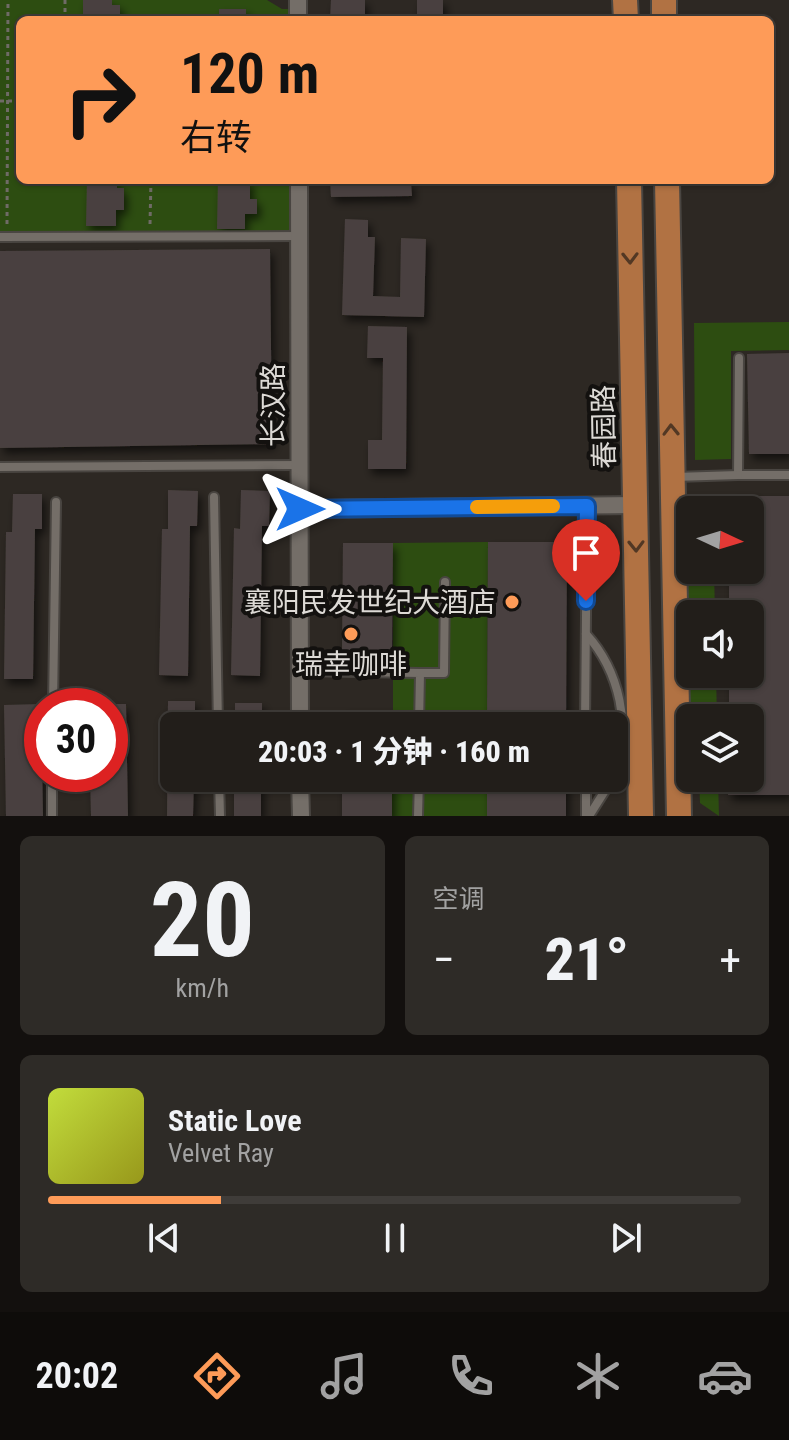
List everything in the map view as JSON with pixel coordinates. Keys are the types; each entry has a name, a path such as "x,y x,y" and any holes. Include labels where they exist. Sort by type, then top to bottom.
{"main road":[{"name":"春园路","path":"629,184 635,505 630,720 641,816"},
{"path":"667,184 679,816"}],"street":[{"name":"长汉路","path":"299,184 300,712"},
{"path":"300,509 635,505"},
{"path":"300,792 301,816"}],"lane":[{"path":"3,237 299,236"},
{"path":"738,475 739,358"},
{"path":"0,467 300,465"},
{"path":"672,477 789,475"},
{"path":"214,497 218,712"},
{"path":"53,688 56,502"},
{"path":"585,712 587,506"},
{"path":"300,671 444,673 445,582"},
{"path":"585,633 600,650 613,673 630,720 628,728"},
{"path":"419,712 420,673"},
{"path":"52,792 52,816"},
{"path":"219,792 220,816"},
{"path":"418,816 419,792"},
{"path":"586,792 587,816"},
{"path":"587,816 604,792"}],"path":[{"path":"3,237 8,0"},
{"path":"0,101 16,101"},
{"path":"150,237 151,184"}],"green space":[{"path":"0,0 267,0 282,9 298,9 298,16 16,16 16,184 299,184 299,236 0,237"},
{"path":"789,322 789,350 731,351 731,459 695,460 694,323"},
{"path":"673,500 676,500 676,584 714,584 715,600 676,600 676,688 716,688 717,704 679,704 676,699"},
{"path":"488,542 487,712 393,712 393,543"},
{"path":"392,792 487,792 487,816 392,816"},
{"path":"700,792 718,792 719,816 700,803"}],"building":[{"path":"83,0 112,0 112,5 120,5 120,16 83,16"},
{"path":"331,0 365,0 365,16 330,16"},
{"path":"417,0 443,0 443,16 417,16"},
{"path":"219,9 246,9 246,16 219,16"},
{"path":"87,184 117,184 117,188 124,188 124,210 116,210 116,226 86,226"},
{"path":"218,184 250,184 250,199 257,199 257,214 245,214 245,229 217,229"},
{"path":"330,184 411,184 412,196 331,197"},
{"path":"345,219 368,220 368,237 375,237 373,296 400,297 401,238 426,239 424,317 342,315"},
{"path":"270,249 272,444 0,448 0,251"},
{"path":"368,326 407,327 406,469 368,469 368,440 382,440 383,358 367,358"},
{"path":"789,353 789,454 749,454 747,354"},
{"path":"168,490 198,491 197,526 190,526 188,676 159,675 162,529 168,529"},
{"path":"241,490 270,491 269,526 262,526 260,676 231,675 234,528 240,529"},
{"path":"13,494 42,494 42,529 35,529 33,679 4,679 6,532 12,532"},
{"path":"764,496 789,496 789,795 728,795 728,792 764,792 764,704 729,704 729,688 764,688 764,600 729,600 729,584 764,584"},
{"path":"488,542 567,542 566,712 487,712"},
{"path":"343,543 393,543 392,650 342,650"},
{"path":"168,701 195,701 195,712 168,712"},
{"path":"235,703 262,703 262,712 235,712"},
{"path":"24,704 24,792 43,792 43,816 6,816 4,705"},
{"path":"343,711 393,711 393,712"},
{"path":"90,792 128,792 128,816 91,816"},
{"path":"167,792 194,792 193,816 167,816"},
{"path":"234,792 261,792 261,816 234,816"},
{"path":"342,792 392,792 392,816 342,816"},
{"path":"487,792 566,792 566,816 487,816"}],"slow traffic":[{"path":"477,507 553,506"}],"place":[{"name":"襄阳民发世纪大酒店","path":"512,602"},
{"name":"瑞幸咖啡","path":"351,634"}],"route":[{"path":"300,509 587,506 586,601"}]}
